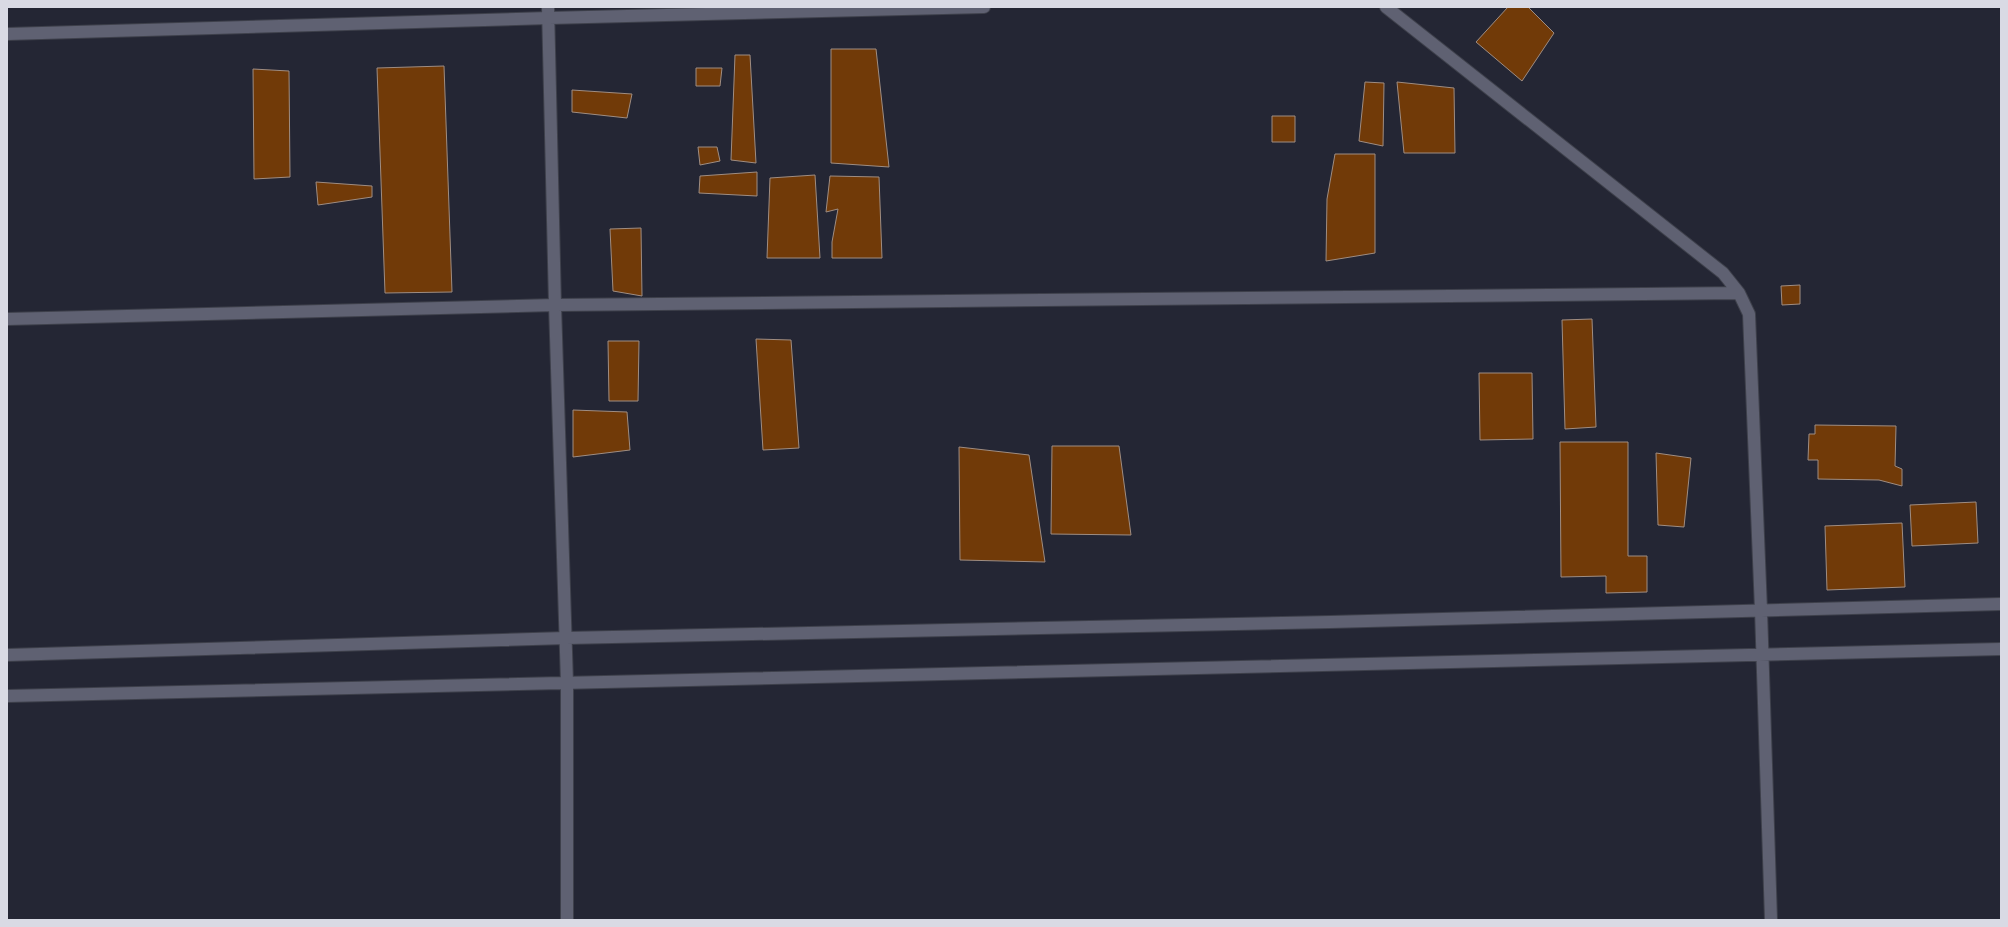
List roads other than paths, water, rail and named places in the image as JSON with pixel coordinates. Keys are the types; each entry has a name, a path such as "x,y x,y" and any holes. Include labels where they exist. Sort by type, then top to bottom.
{"street":[{"path":"7,34 549,12 984,7"},
{"path":"1386,7 1723,273 1739,293 1749,314 1763,654 1771,920"},
{"path":"549,12 555,304 567,683 567,920"},
{"path":"7,319 555,304 1739,293"},
{"path":"7,655 566,638 1306,622 2001,604"},
{"path":"7,696 2001,649"}]}
